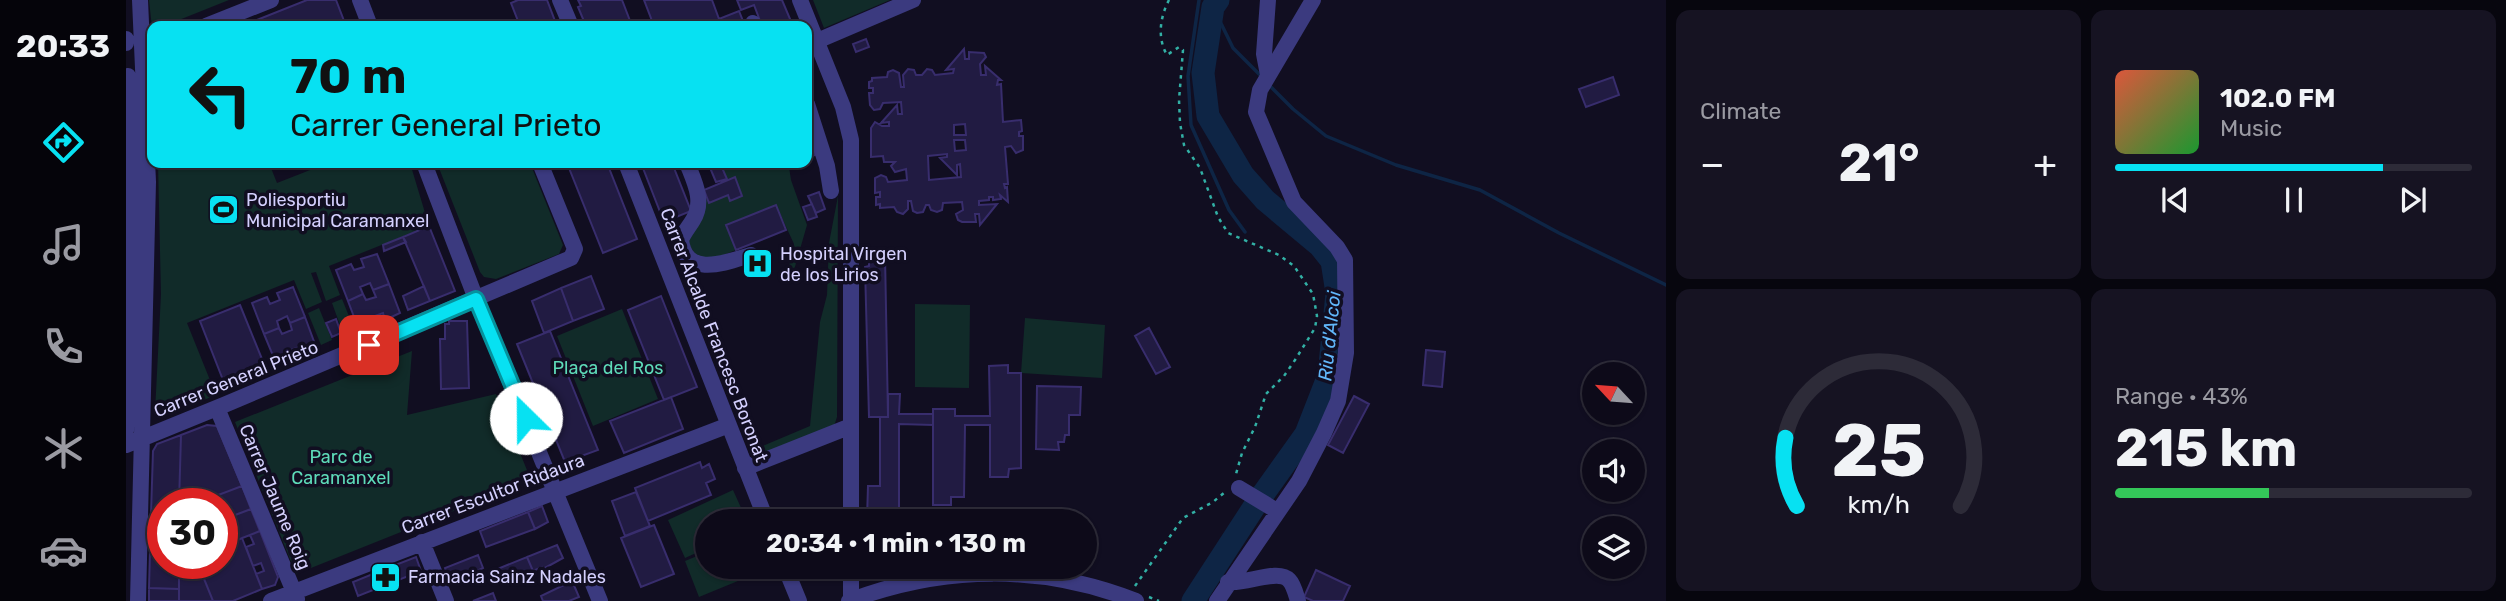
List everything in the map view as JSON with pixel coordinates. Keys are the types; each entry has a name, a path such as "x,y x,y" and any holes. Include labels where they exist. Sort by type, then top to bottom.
{"street":[{"path":"126,58 147,50 140,0"},
{"path":"218,21 271,0"},
{"path":"360,0 368,21"},
{"path":"560,0 569,21"},
{"path":"800,0 809,21"},
{"path":"817,41 913,0"},
{"path":"1268,0 1264,54 1268,75"},
{"path":"1217,601 1298,481 1324,433 1340,394 1346,353 1345,260 1337,247 1294,202 1258,118 1256,100 1313,0"},
{"path":"812,29 843,107 851,140 851,509"},
{"path":"126,431 134,188 128,76"},
{"path":"812,120 827,166 831,191"},
{"path":"138,601 134,442 148,168"},
{"path":"426,168 476,299 600,601"},
{"name":"Carrer General Prieto","path":"134,442 571,258 575,249 542,168"},
{"name":"Carrer Alcalde Francesc Boronat","path":"628,168 762,509"},
{"path":"689,168 699,204 694,219 681,240 683,252 695,262 710,265 751,255"},
{"name":"Carrer Jaume Roig","path":"217,408 296,596"},
{"name":"Carrer Escultor Ridaura","path":"271,601 296,596 422,542 729,425"},
{"path":"745,468 851,426"},
{"path":"1234,485 1277,511"},
{"path":"422,542 446,601"},
{"path":"851,579 850,601 887,587 936,576 1002,573 1034,574 1134,596"},
{"path":"1228,582 1237,584 1276,575 1283,576 1290,580 1298,601"},
{"path":"790,579 799,601"}],"path":[{"path":"1134,596 1182,518 1213,502 1234,485 1242,453 1255,427 1266,394 1295,360 1315,328 1317,316 1313,294 1294,265 1279,255 1228,233 1218,218 1200,168 1184,145 1179,100 1183,50 1179,47 1167,55 1161,39 1164,10 1169,0"}],"green space":[{"path":"149,0 229,0 176,21 151,21"},
{"path":"813,0 890,0 824,28"},
{"path":"158,168 271,168 277,183 315,168 412,168 429,226 329,266 340,295 326,301 316,272 311,273 322,302 306,309 294,280 187,323 216,395 160,418 155,412 161,294"},
{"path":"439,168 532,168 563,245 559,254 496,279 484,277"},
{"path":"722,168 789,168 807,225 790,284 785,284 794,244 776,205 726,225 736,250 713,259 700,260 685,240 703,199 706,197 709,203 728,195 730,201 741,196 735,178 727,179"},
{"path":"838,196 837,417 834,426 756,458 753,450 810,426 820,322 827,295 829,243"},
{"path":"342,299 355,331 344,336 332,303"},
{"path":"915,304 970,305 969,388 915,387"},
{"path":"319,308 332,340 321,345 308,313"},
{"name":"Plaça del Ros","path":"622,309 658,399 593,426 557,336"},
{"path":"1025,318 1105,325 1102,378 1021,373"},
{"name":"Parc de Caramanxel","path":"412,351 407,415 496,394 531,480 296,574 235,422"},
{"path":"733,490 742,509 695,509 695,553 685,558 668,520"},
{"path":"695,557 695,579 743,579 699,597 685,561"}],"building":[{"path":"307,0 336,0 344,21 254,21"},
{"path":"518,0 547,0 555,21 518,21 511,3"},
{"path":"578,0 622,0 630,21 584,21 578,7 581,6"},
{"path":"644,0 712,0 719,19 739,11 743,21 652,21"},
{"path":"737,0 782,0 791,21 760,21 754,5 741,10"},
{"path":"866,39 869,47 856,52 853,44"},
{"path":"964,49 965,59 969,59 969,52 984,53 986,57 980,64 981,75 986,75 985,66 1001,80 998,80 997,85 1001,84 1003,122 1021,120 1022,131 1019,136 1023,136 1023,150 1016,153 1011,146 1005,147 1008,184 1004,184 1005,188 1007,187 1008,202 1000,195 1001,199 993,200 993,197 989,197 989,200 979,201 979,205 997,204 980,225 979,214 975,214 976,222 958,220 956,214 963,210 962,202 943,203 942,210 937,212 926,205 923,212 917,213 913,211 911,201 908,201 908,209 903,214 897,212 894,207 880,208 880,204 876,205 876,197 880,197 880,192 875,193 875,178 881,175 886,177 888,182 907,180 906,169 895,172 891,166 895,162 884,162 883,156 871,157 871,128 875,122 889,126 889,122 881,123 897,105 898,114 902,114 901,102 883,103 880,109 874,110 870,105 869,93 873,93 873,88 869,88 869,82 872,78 887,77 888,72 893,70 899,73 901,87 904,87 903,75 908,69 914,70 916,75 922,75 927,69 932,70 935,75 953,73 954,69 946,70","holes":["965,124 966,135 954,135 954,125","954,140 965,140 966,150 955,151","947,154 947,157 940,158 957,175 957,165 960,164 961,177 929,180 928,156"]},
{"path":"1613,77 1619,95 1586,107 1579,89"},
{"path":"569,168 609,168 637,239 603,253"},
{"path":"643,168 674,168 691,211 664,222"},
{"path":"710,168 722,168 727,179 716,182"},
{"path":"735,177 742,196 730,201 728,195 709,203 704,190"},
{"path":"819,192 825,209 816,213 808,196"},
{"path":"812,204 817,217 808,220 803,207"},
{"path":"776,205 786,230 736,250 726,225"},
{"path":"429,226 455,291 430,301 403,237"},
{"path":"403,237 406,242 384,251 383,245"},
{"path":"377,254 389,284 373,290 370,283 360,287 363,294 348,301 336,270 351,264 354,270 364,267 361,259"},
{"path":"885,255 888,417 869,417 865,267 869,266 869,256"},
{"path":"591,276 604,309 573,321 561,288"},
{"path":"389,284 400,313 385,320 383,313 372,317 375,324 359,330 348,301 363,294 366,300 376,297 373,290"},
{"path":"424,286 430,301 408,310 403,296"},
{"path":"293,287 305,317 290,323 287,316 277,321 279,328 264,334 252,303 267,297 270,304 280,300 277,293"},
{"path":"561,288 573,321 544,333 532,301"},
{"path":"661,296 697,387 664,400 628,310"},
{"path":"240,305 264,364 223,380 200,321"},
{"path":"305,317 316,347 301,353 299,347 288,351 291,357 276,363 264,334 279,328 282,334 292,330 290,323"},
{"path":"336,319 341,333 332,337 326,323"},
{"path":"449,321 467,321 469,388 441,389 440,339 445,339 445,324 449,324"},
{"path":"1149,328 1170,367 1156,374 1135,336"},
{"path":"550,331 598,450 565,462 517,344"},
{"path":"1426,350 1445,352 1442,387 1423,385"},
{"path":"1008,365 1008,373 1021,373 1021,468 1009,469 1008,477 990,477 990,425 965,425 964,497 951,497 951,505 933,505 933,409 955,409 955,416 990,416 989,366"},
{"path":"1037,386 1081,387 1080,415 1069,415 1069,435 1065,435 1064,442 1058,442 1059,450 1036,449"},
{"path":"888,394 900,394 899,414 933,414 933,425 899,424 899,509 867,509 868,486 880,486 880,417 888,417"},
{"path":"1354,396 1369,404 1343,453 1328,445"},
{"path":"671,397 683,429 624,453 610,421"},
{"path":"207,425 217,426 242,486 179,488 181,435"},
{"path":"181,435 179,488 152,488 153,451 157,444"},
{"path":"700,462 702,468 709,464 715,479 706,483 711,495 648,521 635,488"},
{"path":"242,486 251,509 238,514 238,488"},
{"path":"636,492 650,526 625,536 612,501"},
{"path":"542,506 548,522 535,529 528,512"},
{"path":"251,509 260,531 238,540 238,514"},
{"path":"528,512 535,529 486,547 480,531"},
{"path":"654,525 674,574 641,587 621,538"},
{"path":"260,531 278,577 275,585 262,589 256,574 264,571 261,563 253,566 246,547 254,544 250,535"},
{"path":"242,538 262,589 233,601 213,601 204,579 238,579 238,540"},
{"path":"557,545 563,558 543,569 542,567 533,571 527,557"},
{"path":"478,555 483,568 450,582 445,568"},
{"path":"416,557 421,571 391,583 385,569"},
{"path":"527,557 533,571 501,584 495,570"},
{"path":"385,569 391,583 358,596 353,582"},
{"path":"1316,570 1350,586 1343,601 1313,601 1304,597"},
{"path":"149,579 179,579 179,589 149,588"},
{"path":"179,579 204,579 213,601 179,601"},
{"path":"573,583 579,597 569,601 543,601 541,596"},
{"path":"149,588 179,589 179,601 149,601"},
{"path":"493,593 496,601 473,601"}],"waterway":[{"path":"1199,0 1188,76 1191,125 1229,210 1245,232"},
{"name":"Riu d'Alcoi","path":"1193,601 1256,504 1306,434 1329,375 1337,293 1332,261 1320,246 1265,200 1243,175 1208,116 1203,73 1213,7 1218,0"},
{"path":"1213,7 1233,48 1261,76"},
{"path":"1268,84 1326,136 1396,165 1480,190 1559,233 1666,285"}],"place":[{"name":"Poliesportiu Municipal Caramanxel","path":"223,210"},
{"name":"Hospital Virgen de los Lirios","path":"757,264"},
{"name":"Farmacia Sainz Nadales","path":"385,577"}],"route":[{"path":"369,345 476,299 526,418"}]}
